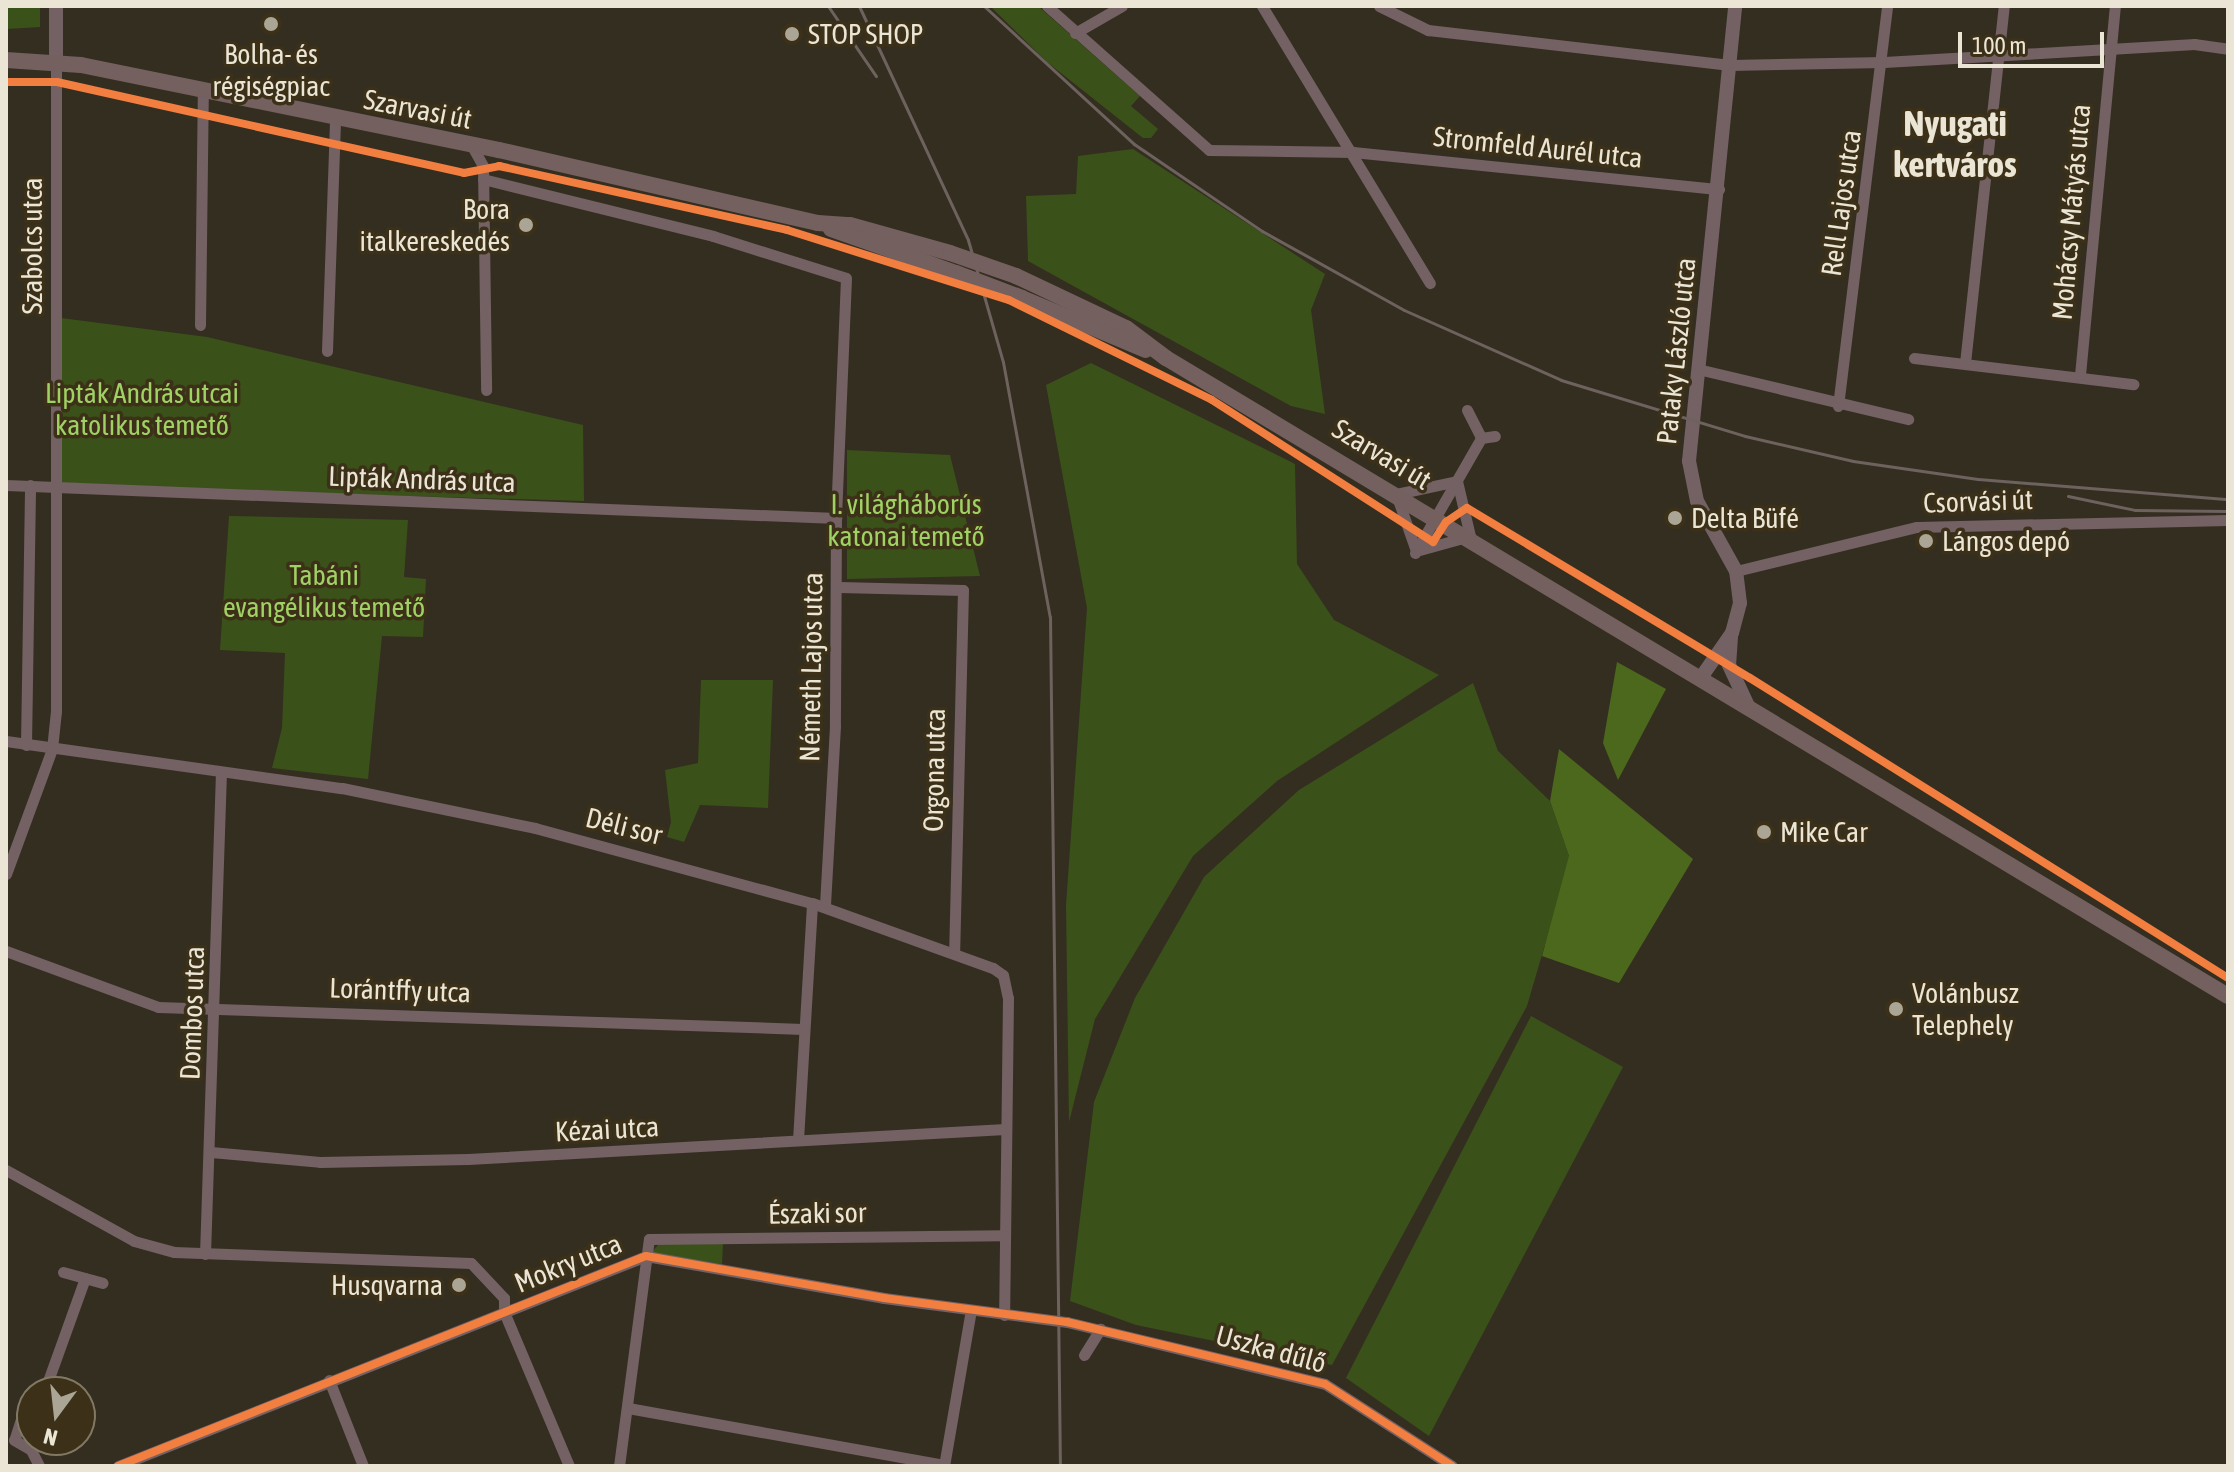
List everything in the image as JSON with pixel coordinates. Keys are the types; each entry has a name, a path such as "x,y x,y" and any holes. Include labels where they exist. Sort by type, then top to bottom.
{"main road":[{"name":"Szarvasi út","path":"6,60 56,62 472,146 818,223 1022,298 1166,358"},
{"name":"Szarvasi út","path":"818,223 850,225 950,253 1016,276 1126,328 1166,358 1470,536 1700,679 2228,996"}],"street":[{"name":"Szabolcs utca","path":"6,874 52,749 59,486 56,6"},
{"name":"Stromfeld Aurél utca","path":"1047,6 1209,150 1353,152 1719,189"},
{"path":"1075,33 1122,6"},
{"path":"1262,6 1430,283"},
{"path":"1379,6 1413,26 1437,31 1730,65 1884,62 2000,52 2194,44 2228,49"},
{"name":"Pataky László utca","path":"1700,679 1732,633 1740,603 1736,571 1690,483 1735,6"},
{"name":"Rell Lajos utca","path":"1838,406 1884,62 1887,6"},
{"path":"1965,363 2004,6"},
{"name":"Mohácsy Mátyás utca","path":"2080,375 2115,6"},
{"path":"200,325 203,92"},
{"path":"327,351 335,120"},
{"path":"472,146 483,179 486,390"},
{"name":"Németh Lajos utca","path":"483,179 713,236 846,278 836,518 839,587 825,907"},
{"path":"1914,358 2080,375 2133,384"},
{"path":"1702,370 1838,406 1908,419"},
{"path":"1467,410 1481,438"},
{"path":"1481,438 1495,436"},
{"path":"1414,554 1481,438"},
{"path":"1414,554 1396,494 1457,481"},
{"path":"1414,554 1470,536 1457,481"},
{"name":"Lipták András utca","path":"6,485 836,518"},
{"path":"26,745 30,485"},
{"name":"Csorvási út","path":"1736,571 1917,527 2228,520"},
{"name":"Orgona utca","path":"839,587 963,590 954,952"},
{"path":"1732,633 1729,665 1748,706"},
{"name":"Déli sor","path":"6,741 221,774 342,788 507,822 812,903 954,952 1003,975 1008,998 1005,1129"},
{"name":"Dombos utca","path":"205,1254 217,1007 221,774"},
{"path":"798,1140 812,903"},
{"name":"Lorántffy utca","path":"6,951 137,1002 803,1029"},
{"path":"1004,1315 1005,1129"},
{"name":"Kézai utca","path":"211,1152 320,1162 452,1160 1005,1129"},
{"path":"6,1170 134,1241 205,1254 471,1263 504,1298 504,1312 569,1466"},
{"name":"Északi sor","path":"646,1256 649,1239 1004,1235"},
{"path":"619,1466 646,1256"},
{"name":"Mokry utca","path":"118,1466 646,1256 971,1310 1059,1321"},
{"path":"63,1272 103,1283"},
{"path":"50,1376 85,1278"},
{"path":"628,1408 944,1466 971,1310"},
{"name":"Uszka dűlő","path":"1059,1321 1325,1384 1452,1466"},
{"path":"1084,1355 1100,1329"},
{"path":"329,1380 363,1466"},
{"path":"153,1452 159,1466"}],"green space":[{"path":"6,6 40,6 40,27 6,29"},
{"path":"990,6 1038,6 1140,96 1131,106 1158,129 1151,138 1143,138 1047,62"},
{"path":"1133,149 1325,274 1311,310 1325,414 1291,406 1028,261 1026,196 1076,194 1078,156"},
{"name":"Lipták András utcai katolikus temető","path":"61,318 207,337 583,425 584,501 59,486"},
{"path":"1091,363 1295,464 1297,564 1334,620 1439,675 1277,781 1193,856 1095,1019 1069,1122 1066,905 1087,608 1046,385"},
{"name":"I. világháborús katonai temető","path":"847,450 950,455 980,576 847,579"},
{"name":"Tabáni evangélikus temető","path":"229,516 408,520 404,577 426,579 423,637 382,636 368,779 272,768 282,728 285,653 220,650"},
{"path":"1617,662 1666,689 1618,780 1603,743"},
{"path":"701,680 773,680 768,808 700,805 684,842 667,837 671,822 665,770 698,763"},
{"path":"1473,683 1498,751 1550,801 1570,859 1527,1006 1332,1365 1136,1325 1070,1301 1094,1102 1135,998 1204,877 1299,790"},
{"path":"1559,749 1693,859 1619,983 1542,956 1569,856 1550,801"},
{"path":"1531,1016 1623,1067 1429,1436 1346,1378"},
{"path":"723,1242 722,1264 650,1254 659,1244"}],"railway":[{"path":"828,6 876,76"},
{"path":"859,6 968,240 1003,362 1050,617 1060,1466"},
{"path":"984,6 1134,144 1262,231 1404,310 1561,380 1745,436 1853,461 1978,479 2228,499"},
{"path":"2068,496 2135,510 2226,511"}],"cycle path":[{"path":"6,82 57,82 464,173 499,166 787,230 1009,300 1212,400 1433,542 1446,522 1467,508 1750,678 2228,978"},
{"path":"118,1466 646,1256 884,1298 1067,1322 1325,1384 1452,1466"}],"place":[{"name":"Bolha- és régiségpiac","path":"271,24"},
{"name":"STOP SHOP","path":"792,34"},
{"name":"Bora italkereskedés","path":"526,225"},
{"name":"Delta Büfé","path":"1675,518"},
{"name":"Lángos depó","path":"1926,541"},
{"name":"Mike Car","path":"1764,832"},
{"name":"Volánbusz Telephely","path":"1896,1009"},
{"name":"Husqvarna","path":"459,1285"}],"district":[{"name":"Nyugati kertváros","path":"1955,144"}]}
